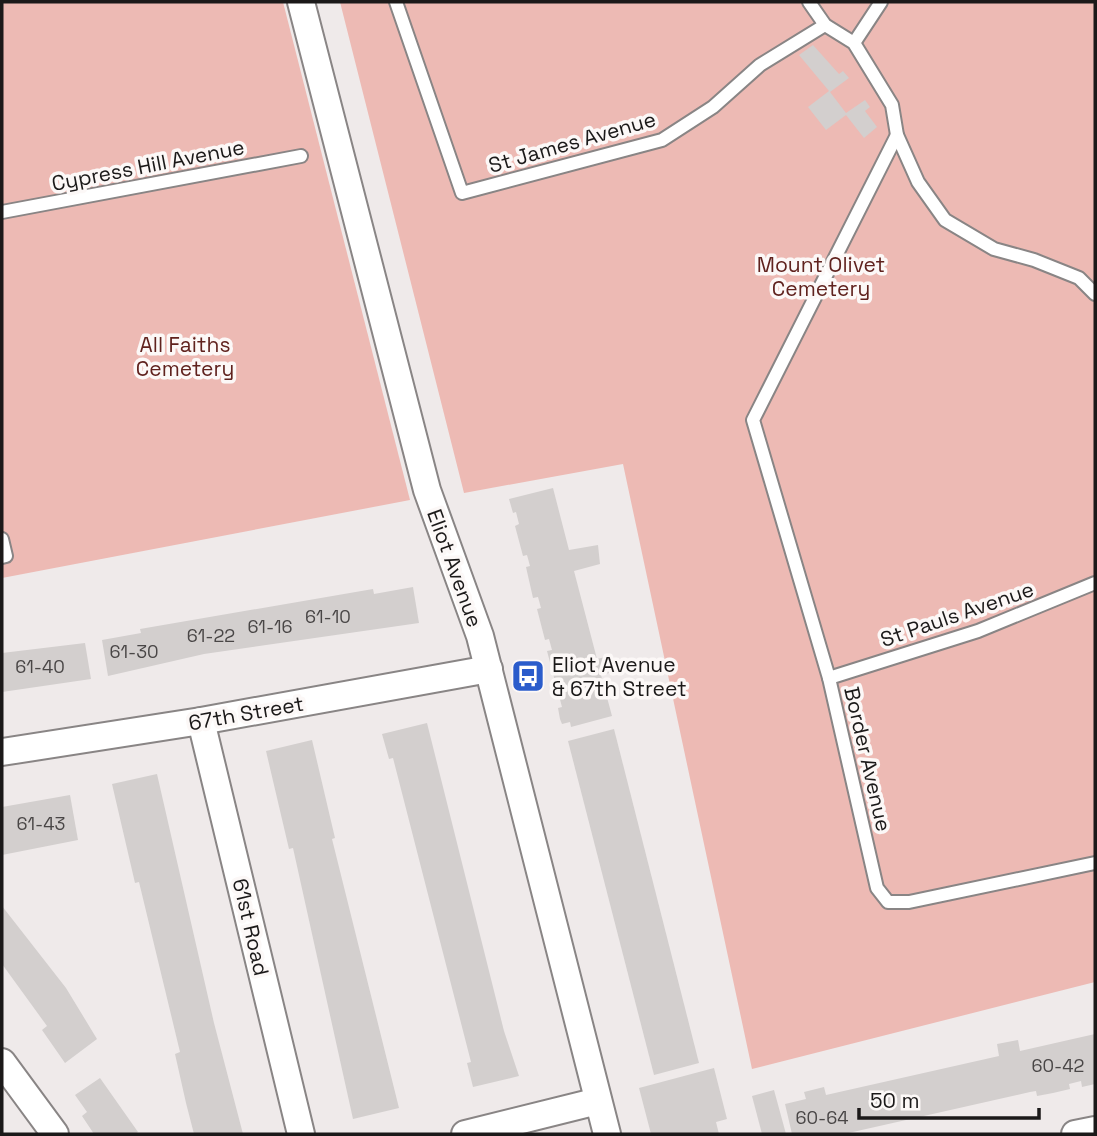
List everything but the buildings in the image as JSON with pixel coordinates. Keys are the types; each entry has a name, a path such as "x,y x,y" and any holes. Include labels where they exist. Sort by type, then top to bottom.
{"street":[{"name":"Eliot Avenue","path":"301,2 426,490 480,636 489,669 607,1134"},
{"name":"67th Street","path":"2,752 489,669"},
{"name":"61st Road","path":"201,720 301,1134"},
{"path":"2,1062 55,1134"},
{"path":"466,1134 598,1101"},
{"path":"1075,1134 1095,1130"}],"lane":[{"name":"St James Avenue","path":"396,2 462,193 662,140 713,107 760,65 825,25"},
{"path":"810,2 825,25 854,43 892,105 897,135 918,182 945,220 994,249 1034,260 1079,278 1095,294"},
{"path":"854,43 881,2"},
{"name":"Border Avenue","path":"897,135 753,420 829,678 877,888 888,902 909,902 1095,863"},
{"name":"Cypress Hill Avenue","path":"2,212 301,156"},
{"path":"2,539 4,556"},
{"name":"St Pauls Avenue","path":"829,678 978,631 1095,583"}],"green space":[{"name":"All Faiths Cemetery","path":"2,2 283,2 410,500 2,578"},
{"name":"Mount Olivet Cemetery","path":"340,2 1095,2 1095,982 752,1069 623,464 464,493"}],"place":[{"name":"Eliot Avenue & 67th Street","path":"528,676"}]}
